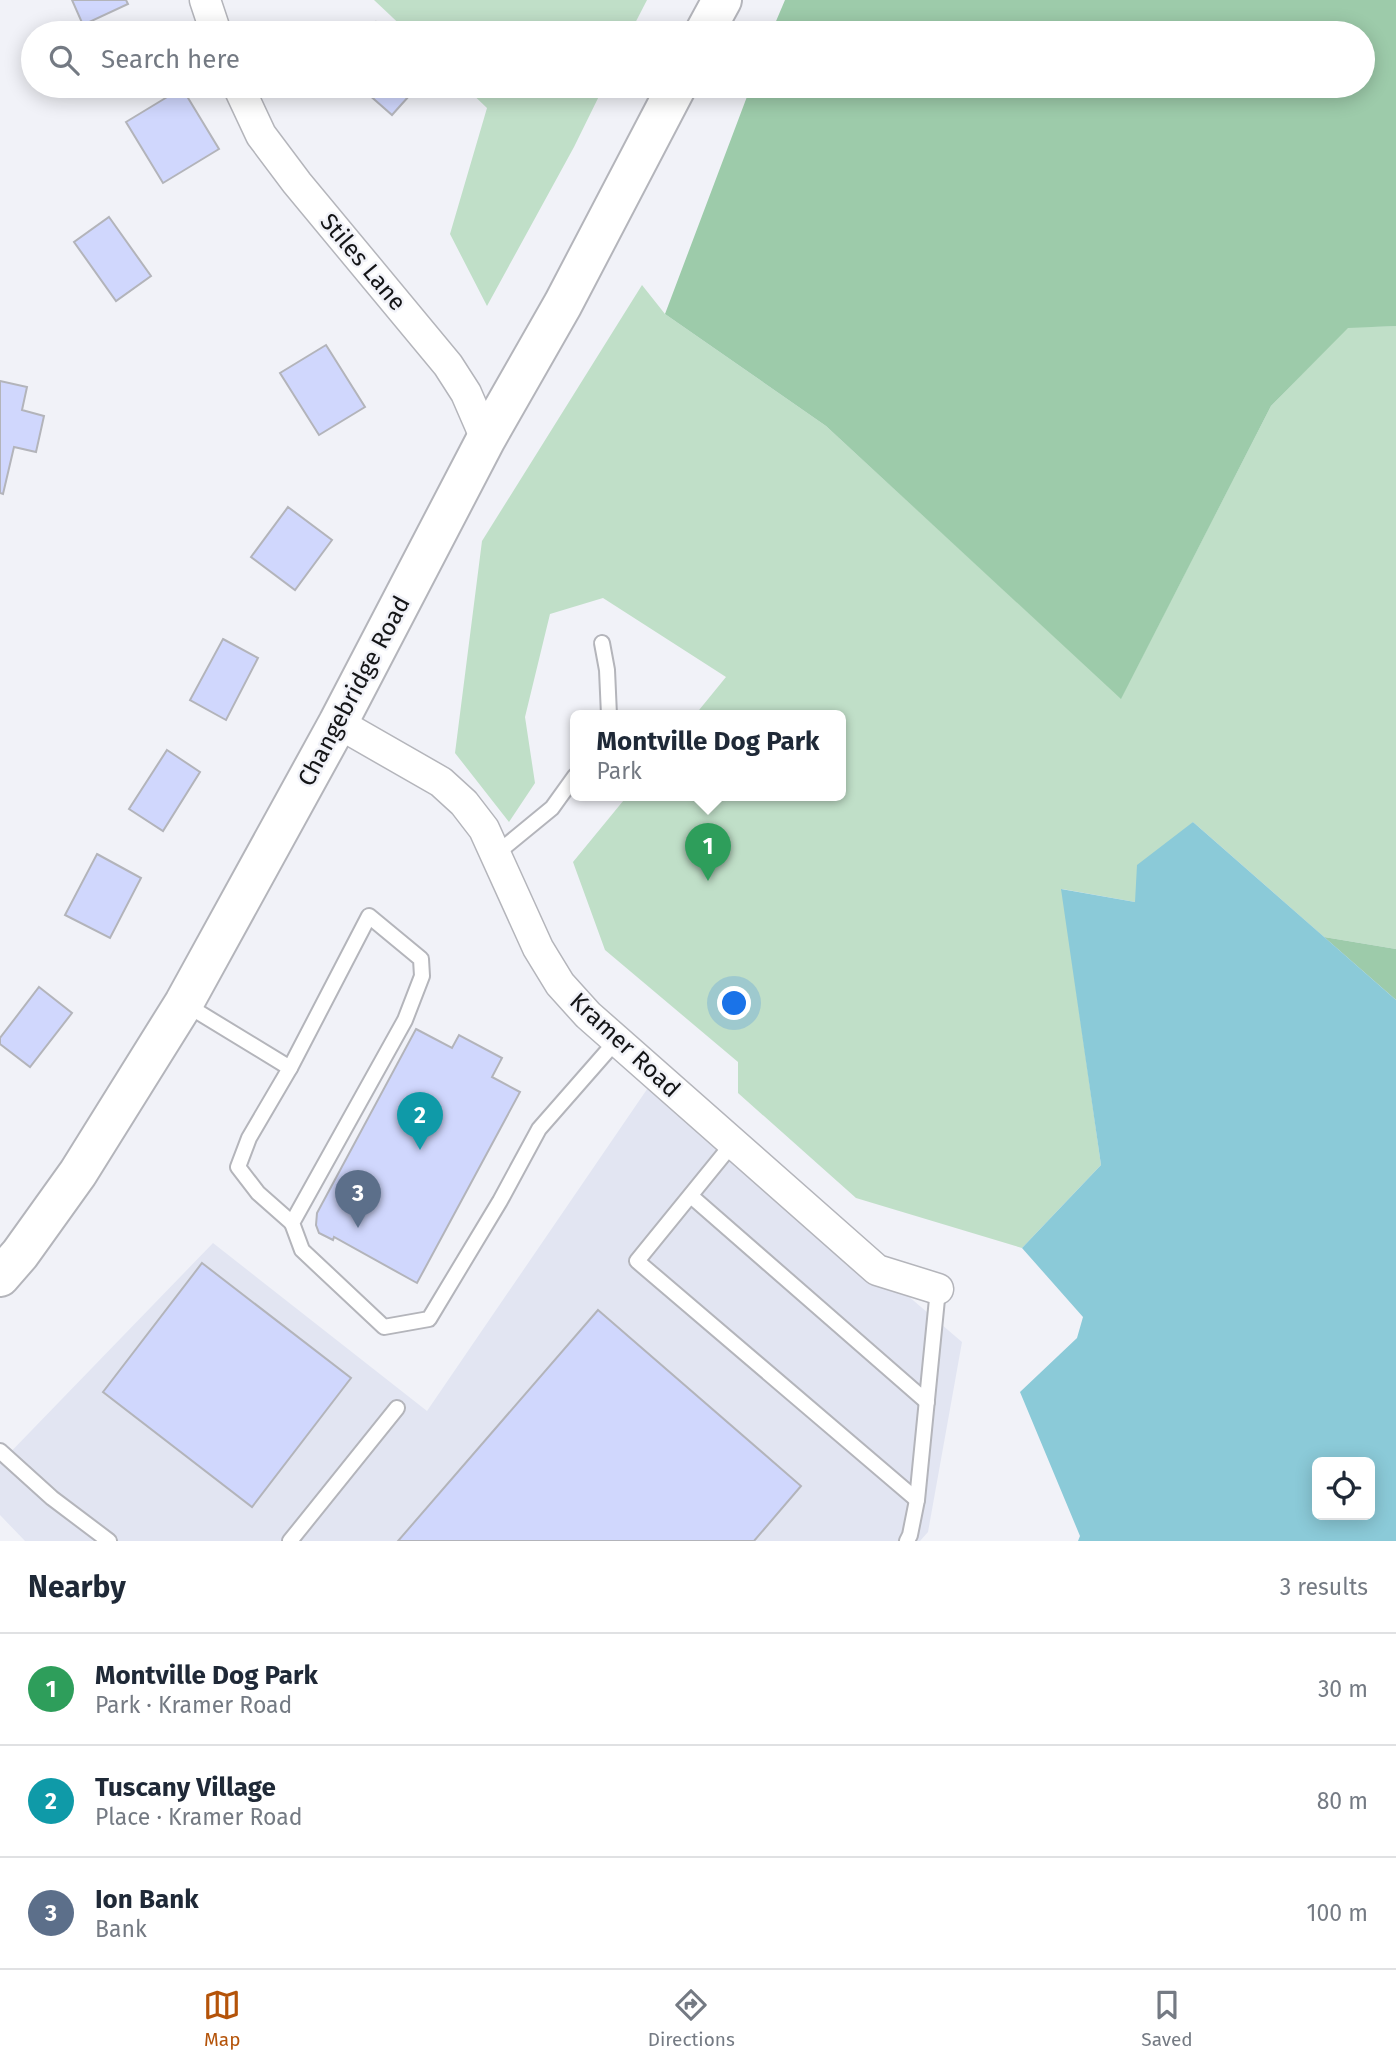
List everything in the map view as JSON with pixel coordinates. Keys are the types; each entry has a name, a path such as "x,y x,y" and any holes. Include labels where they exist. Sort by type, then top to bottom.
{"main road":[{"path":"711,21 722,0"},
{"name":"Changebridge Road","path":"0,1277 20,1254 78,1173 184,1003 338,723 486,439 563,304 671,98"}],"street":[{"path":"205,0 212,21"},
{"name":"Stiles Lane","path":"243,98 261,135 448,365 466,393 486,439"},
{"name":"Kramer Road","path":"338,723 441,782 464,803 484,829 538,948 560,984 588,1014 877,1270 938,1289"}],"lane":[{"path":"602,643 607,670 609,710"},
{"path":"496,855 552,808 570,783"},
{"path":"292,1223 306,1203 405,1020 422,975 421,958 369,916 290,1068 249,1138 238,1167 258,1193 292,1223 302,1250 384,1326 429,1319 540,1129 617,1040"},
{"path":"184,1003 290,1068"},
{"path":"733,1143 637,1261 917,1500"},
{"path":"691,1196 927,1402"},
{"path":"907,1541 911,1535 917,1500 938,1289"},
{"path":"290,1541 397,1408"},
{"path":"0,1451 52,1498 110,1541"}],"shaded area":[{"path":"654,1079 962,1342 928,1532 920,1541 25,1541 0,1515 0,1463 213,1243 427,1411"}],"green space":[{"path":"374,0 647,0 636,21 396,21"},
{"path":"785,0 1396,0 1396,326 1348,328 1271,406 1121,699 826,426 665,314 746,98 1375,98 1375,21 776,21"},
{"path":"477,98 598,98 487,306 450,234 487,108"},
{"path":"642,285 665,314 826,426 1121,698 1271,406 1348,327 1396,326 1396,949 1324,937 1193,822 1135,902 1062,889 1101,1165 1022,1248 856,1198 738,1093 738,1062 605,950 573,862 623,801 846,801 846,710 699,710 726,677 603,598 550,614 525,717 535,783 509,822 455,753 482,541"},
{"path":"1324,937 1396,949 1396,1000"}],"water":[{"path":"1193,822 1396,1000 1396,1541 1078,1541 1080,1536 1020,1392 1077,1338 1083,1317 1022,1248 1101,1165 1061,889 1135,902 1137,865"}],"building":[{"path":"72,0 126,0 128,4 92,21 81,21"},
{"path":"166,98 188,98 219,149 163,183 126,122"},
{"path":"373,98 407,98 392,115"},
{"path":"109,217 151,276 116,301 74,242"},
{"path":"326,345 365,407 319,435 280,373"},
{"path":"0,381 27,387 22,410 44,416 36,452 14,447 3,494 0,493"},
{"path":"288,507 332,540 295,590 251,557"},
{"path":"223,639 258,658 226,720 190,700"},
{"path":"167,750 200,772 163,831 129,809"},
{"path":"97,854 141,878 110,938 65,915"},
{"path":"39,987 72,1013 30,1067 0,1044 0,1038"},
{"path":"416,1029 452,1048 459,1035 502,1058 492,1077 520,1092 417,1283 334,1237 333,1240 319,1233 316,1225 317,1213"},
{"path":"202,1263 351,1378 252,1507 103,1392"},
{"path":"598,1310 801,1486 754,1541 398,1541"}],"place":[{"name":"Montville Dog Park","path":"708,881"},
{"name":"Tuscany Village","path":"420,1150"},
{"name":"Ion Bank","path":"358,1228"}]}
